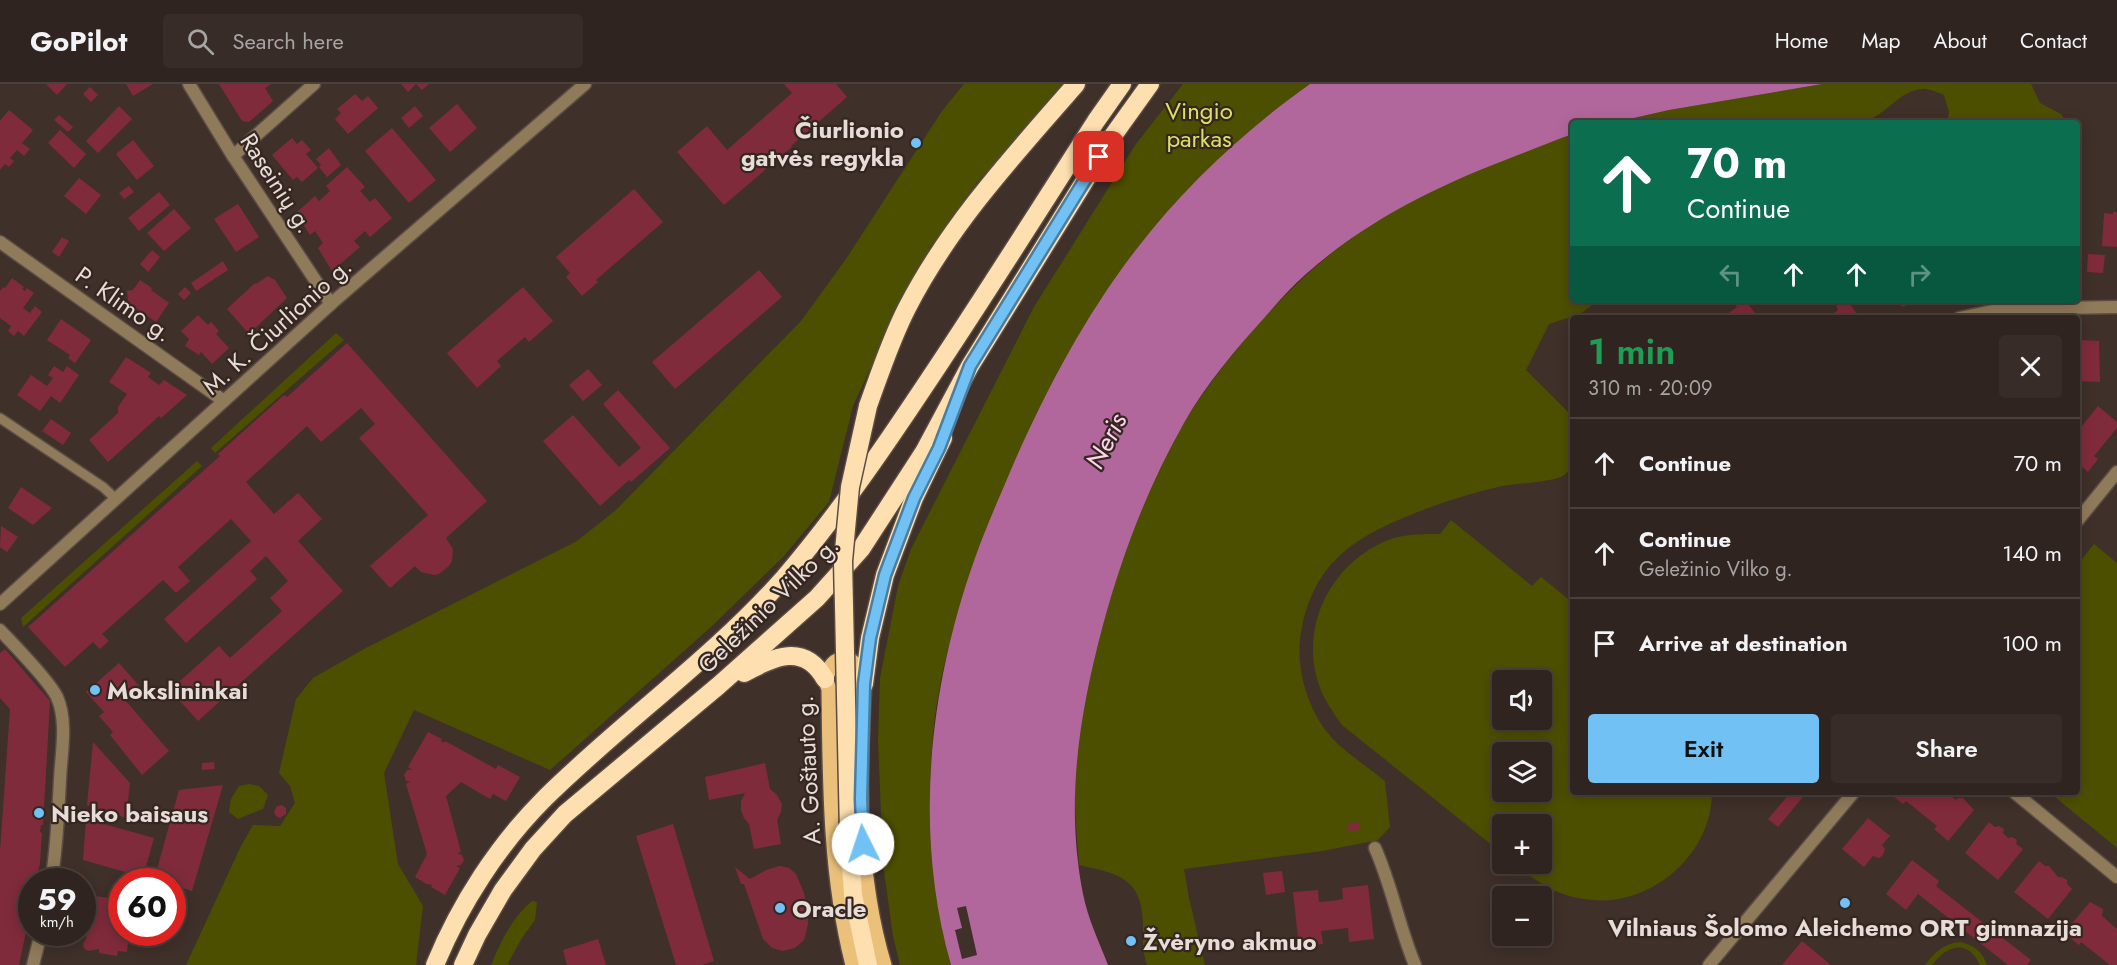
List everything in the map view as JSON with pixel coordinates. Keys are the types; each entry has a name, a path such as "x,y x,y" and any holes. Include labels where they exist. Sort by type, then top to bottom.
{"highway":[{"path":"868,965 853,895 849,833 843,561 850,487 868,406 891,342 924,277 959,224 1018,150 1076,84"},
{"name":"Geležinio Vilko g.","path":"435,965 453,926 479,881 514,834 544,800 732,630 782,579 825,528 880,454 1122,84"},
{"name":"Geležinio Vilko g.","path":"463,965 503,890 533,849 565,814 718,686 817,598 861,549 924,452 970,366 1112,137 1150,84"},
{"path":"864,684 870,638 885,575 914,498 939,448 970,366"},
{"path":"718,686 772,658 793,656 805,658 813,663 825,679"}],"main road":[{"path":"825,679 831,665 839,659 848,658 859,668 864,684 861,799 865,866 879,949 884,965"},
{"name":"A. Goštauto g.","path":"825,679 829,689 832,836 837,881 853,965"}],"street":[{"name":"Raseinių g.","path":"189,84 233,156 331,304"},
{"path":"233,156 314,84"},
{"name":"M. K. Čiurlionio g.","path":"0,604 331,304 585,84"},
{"name":"P. Klimo g.","path":"0,242 224,401"},
{"path":"1973,315 2002,309 2117,307"},
{"path":"2080,518 2117,472"},
{"path":"0,630 57,696 61,712 63,729 52,868"},
{"path":"1709,965 1851,795"},
{"path":"2018,795 2117,877"},
{"path":"1375,848 1383,867 1406,945 1415,965"},
{"path":"33,965 38,946"}],"lane":[{"path":"0,418 103,487 116,499"}],"green space":[{"path":"964,84 1062,84 976,184 930,248 907,289 853,406 829,502 783,557 711,627 550,770 414,710 384,773 398,864 423,906 416,965 186,965 253,825 280,826 295,803 290,786 279,773 296,699 313,678 364,649 577,541 616,510 801,321 846,259 942,111"},
{"name":"Vingio parkas","path":"1183,84 1310,84 1257,125 1209,168 1166,215 1127,264 1092,316 1060,371 1031,429 992,518 969,579 950,640 937,703 931,760 932,836 938,901 951,965 900,965 893,936 883,864 878,740 880,678 898,586 911,549 1034,307 1136,144"},
{"path":"1822,84 2031,84 2040,103 2061,114 2065,120 1948,120 1949,112 1944,95 1924,89 1906,94 1880,114 1868,120 1625,120 1669,110"},
{"path":"1570,135 1570,303 1595,303 1580,314 1570,315 1570,317 1549,324 1526,370 1570,414 1570,468 1561,477 1502,486 1458,498 1394,522 1357,542 1328,568 1317,584 1308,604 1302,627 1300,656 1304,686 1315,714 1332,738 1385,781 1390,827 1378,840 1323,851 1184,869 1205,965 1147,965 1142,908 1133,887 1116,875 1079,865 1075,779 1084,705 1101,632 1126,549 1159,468 1195,405 1232,355 1284,297 1328,256 1391,212 1433,190 1497,162"},
{"path":"336,333 344,340 215,453 211,448"},
{"path":"197,461 202,466 23,627 21,618"},
{"path":"1451,520 1532,586 1541,577 1570,601 1570,795 1712,795 1709,816 1701,838 1672,874 1652,887 1631,896 1608,900 1584,899 1552,889 1552,886 1546,886 1528,874 1552,874 1552,814 1492,814 1492,845 1342,725 1323,696 1319,685 1314,662 1313,639 1318,617 1326,596 1338,577 1354,561 1373,548 1400,537 1440,534"},
{"path":"2094,544 2117,563 2117,848 2053,795 2080,795 2080,562"},
{"path":"249,784 259,786 268,795 263,809 238,819 229,812 231,799 239,786"},
{"path":"532,901 537,902 535,920 508,963 510,965 491,965 508,930"},
{"path":"1960,942 1977,949 1987,965 1980,965 1969,951 1957,948 1944,953 1932,965 1925,965 1940,949"}],"water":[{"name":"Neris","path":"1310,84 1822,84 1669,110 1625,120 1570,120 1570,135 1489,166 1406,205 1354,236 1290,289 1222,367 1184,423 1137,521 1103,625 1081,725 1075,792 1075,826 1085,903 1108,965 951,965 939,915 932,863 930,812 932,760 937,708 946,657 959,607 988,523 1053,381 1099,301 1135,251 1174,204 1239,140"}],"pier":[{"path":"966,906 977,955 962,959 955,930 962,928 957,908"}],"building":[{"path":"46,84 67,84 57,95"},
{"path":"126,84 153,84 133,96"},
{"path":"219,84 271,84 265,88 273,101 249,122 242,121"},
{"path":"401,84 416,84 408,92"},
{"path":"416,84 429,84 422,90"},
{"path":"784,84 836,84 847,97 724,205 677,152 707,126 727,150 792,93"},
{"path":"90,87 98,95 91,102 83,94"},
{"path":"355,94 362,101 368,96 378,108 348,134 335,119 341,113 337,109"},
{"path":"457,104 477,128 450,152 429,128"},
{"path":"119,106 132,119 98,153 86,141"},
{"path":"415,106 423,116 409,128 401,118"},
{"path":"9,110 33,130 22,143 30,149 24,156 17,150 10,158 14,161 9,167 5,164 0,170 0,121"},
{"path":"59,115 73,127 68,132 54,120"},
{"path":"392,128 436,180 409,203 365,151"},
{"path":"60,130 86,154 74,168 48,143"},
{"path":"292,138 297,144 302,140 311,150 306,154 318,168 302,182 297,177 293,180 272,155"},
{"path":"133,140 154,166 137,180 116,154"},
{"path":"329,148 341,165 327,177 316,159"},
{"path":"347,167 365,187 360,191 370,202 375,198 392,218 370,237 365,231 354,241 360,247 332,271 318,248 323,243 315,231 310,235 296,213 315,196 319,201 330,191 326,186"},
{"path":"79,178 101,195 86,214 64,196"},
{"path":"129,186 134,192 124,199 119,193"},
{"path":"634,189 663,222 596,280 598,282 582,296 566,277 570,273 556,257"},
{"path":"159,192 170,205 139,231 128,218"},
{"path":"238,204 259,237 236,252 214,219"},
{"path":"174,209 191,228 164,251 147,233"},
{"path":"2117,212 2117,247 2102,246 2104,213 2113,214"},
{"path":"62,237 69,241 59,257 52,252"},
{"path":"152,250 160,257 148,272 140,264"},
{"path":"2088,254 2105,255 2103,273 2087,272"},
{"path":"223,261 228,270 196,291 191,283"},
{"path":"759,270 782,297 675,389 652,362"},
{"path":"268,276 275,280 287,298 249,334 227,309 255,283"},
{"path":"12,278 24,287 22,289 25,291 27,288 34,293 23,308 30,313 35,306 42,312 24,336 18,331 14,336 8,331 11,326 0,318 0,291"},
{"path":"140,280 169,303 156,322 134,307 129,308 127,291 133,290"},
{"path":"185,287 191,293 184,300 178,294"},
{"path":"523,287 553,321 529,342 525,337 497,361 501,366 477,388 447,353"},
{"path":"1734,303 1747,303 1757,315 1726,315 1737,307"},
{"path":"1840,303 1849,303 1858,315 1831,315 1838,310 1836,306"},
{"path":"1900,303 1912,303 1902,307"},
{"path":"198,315 208,325 211,322 219,331 216,334 229,348 212,364 201,352 199,355 185,346 189,339 181,331"},
{"path":"61,319 91,340 75,363 68,358 70,355 47,340"},
{"path":"2080,340 2099,341 2100,382 2080,381"},
{"path":"347,343 487,501 446,538 453,549 449,566 434,575 421,572 415,566 390,588 370,566 428,515 359,438 375,424 361,408 321,442 307,426 246,482 274,514 298,493 322,519 298,541 343,591 198,721 170,690 219,646 230,658 282,611 270,598 288,581 266,556 250,571 257,579 186,643 164,619 251,541 231,519 178,567 190,581 176,593 163,580 102,634 109,641 100,649 93,642 65,667 28,627 220,456 218,454 284,395 287,397"},
{"path":"126,357 151,373 148,377 159,385 164,380 187,395 161,418 159,416 108,462 89,440 118,413 118,407 127,394 109,382"},
{"path":"54,366 63,372 67,366 79,375 60,403 51,396 40,411 17,395 31,375 47,386 53,378 48,375"},
{"path":"588,369 602,385 583,401 569,385"},
{"path":"618,390 670,448 600,506 543,441 573,415 619,467 641,448 603,404"},
{"path":"2098,406 2117,422 2117,428 2094,456 2098,459 2088,472 2080,465 2080,428"},
{"path":"51,419 71,433 63,445 42,431"},
{"path":"21,487 52,508 33,525 8,508"},
{"path":"1,526 18,537 7,552 0,547"},
{"path":"5,649 50,701 43,825 41,825 40,832 42,833 40,863 39,868 18,868 18,946 23,946 19,965 0,965 0,851 10,709 0,698 0,653"},
{"path":"119,663 140,687 125,700 169,751 142,775 110,735 113,732 99,716 104,712 86,692"},
{"path":"428,732 442,739 444,743 445,741 496,769 498,765 520,777 506,801 493,794 490,799 461,782 446,796 461,852 457,853 462,855 464,860 461,865 456,866 460,868 445,895 431,887 432,885 415,877 427,854 406,784 411,781 406,781 404,775 407,770 412,770 408,767"},
{"path":"93,742 130,783 126,818 87,805"},
{"path":"214,762 215,769 202,770 202,763"},
{"path":"765,763 770,789 782,804 777,820 781,844 754,849 749,824 741,810 741,801 745,793 709,800 705,777"},
{"path":"223,785 192,891 186,889 186,868 157,868 179,790"},
{"path":"1788,795 1805,795 1778,827 1768,819"},
{"path":"1892,795 1950,795 1956,800 1963,798 1974,810 1948,841 1934,829 1937,826 1906,801 1903,804"},
{"path":"282,805 286,808 286,814 280,818 274,812 277,806"},
{"path":"1868,818 1890,836 1882,845 1885,849 1883,855 1879,858 1873,856 1864,867 1842,849"},
{"path":"86,819 154,838 146,868 111,868 83,860"},
{"path":"1359,822 1360,830 1349,831 1347,824"},
{"path":"1989,822 1995,827 1999,826 2004,829 2003,833 2008,838 2012,837 2017,840 2016,844 2023,849 1998,880 1965,853"},
{"path":"673,824 714,961 702,965 676,965 636,836"},
{"path":"1912,860 1939,881 1936,886 2031,960 2027,965 2008,965 1918,894 1906,910 1886,894"},
{"path":"2039,861 2049,866 2058,877 2067,880 2067,884 2072,889 2048,919 2014,892"},
{"name":"Oracle","path":"780,866 789,868 796,874 804,893 808,912 804,940 795,948 783,951 772,948 763,939 744,884 741,884 735,867 750,879 766,870"},
{"path":"1282,871 1285,892 1266,895 1263,873"},
{"path":"1368,885 1374,939 1349,942 1348,928 1321,931 1323,944 1299,947 1293,892 1318,890 1319,902 1332,901 1343,899 1342,888"},
{"path":"96,896 108,898 108,946 128,946 127,952 118,951 117,956 99,953 99,949 88,951 84,948 84,946 96,946"},
{"path":"2090,902 2103,909 2102,916 2117,929 2117,965 2110,965 2081,942 2079,945 2064,933"},
{"path":"598,939 606,965 567,965 563,950"},
{"path":"1802,941 1831,965 1782,965"}],"place":[{"name":"Čiurlionio gatvės regykla","path":"916,143"},
{"name":"Mokslininkai","path":"95,690"},
{"name":"Nieko baisaus","path":"39,813"},
{"name":"Vilniaus Šolomo Aleichemo ORT gimnazija","path":"1845,903"},
{"name":"Oracle","path":"780,908"},
{"name":"Žvėryno akmuo","path":"1131,941"}],"route":[{"path":"863,844 861,799 864,684 870,638 885,575 914,498 939,448 970,366 1099,157"}]}
